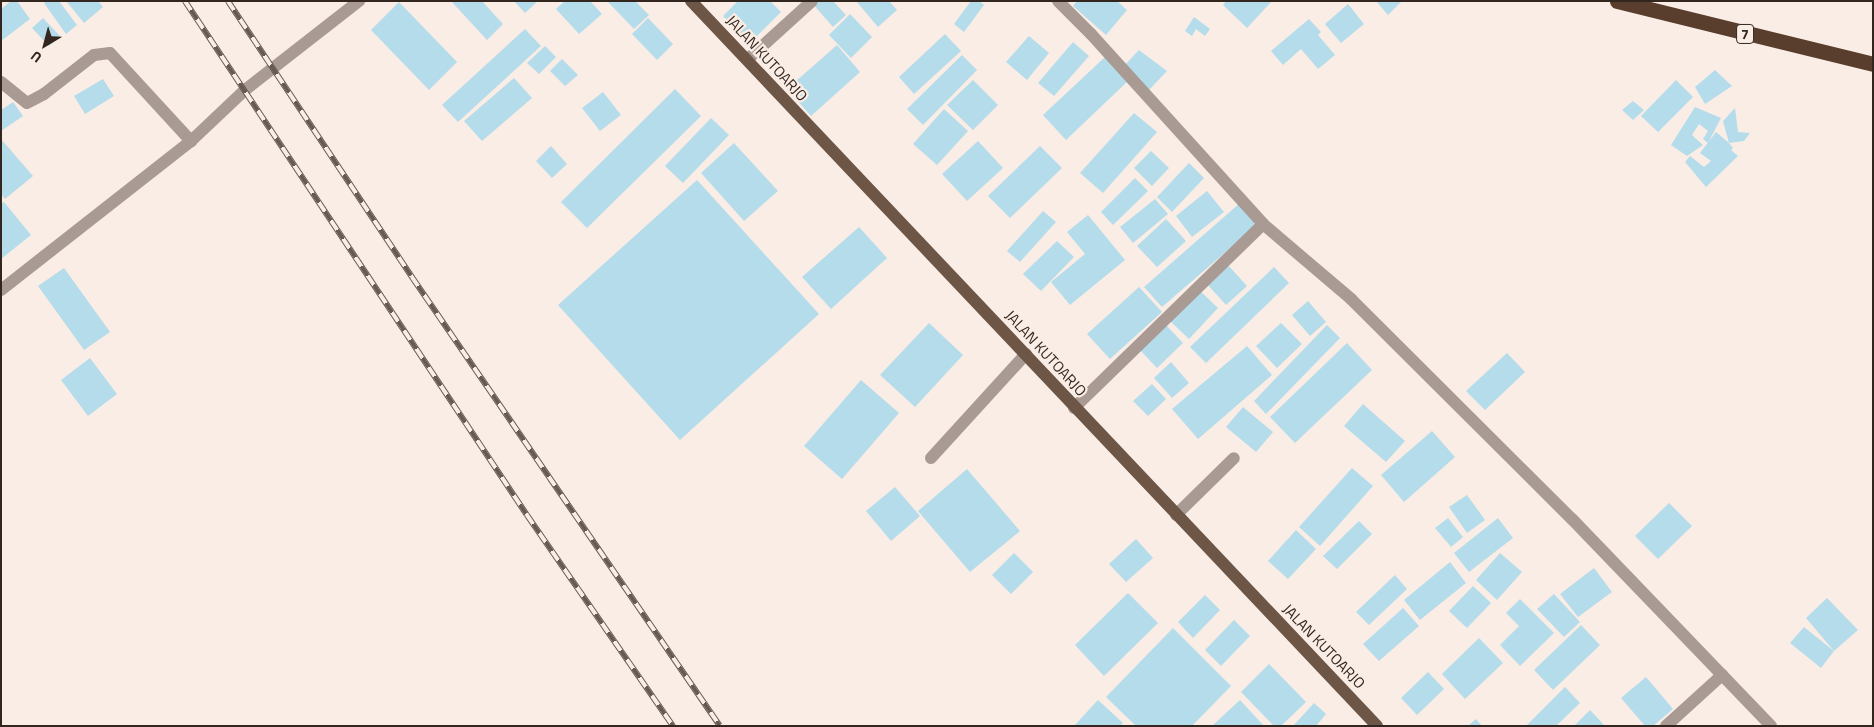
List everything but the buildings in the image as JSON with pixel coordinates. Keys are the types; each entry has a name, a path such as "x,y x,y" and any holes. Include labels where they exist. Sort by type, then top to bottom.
{"highway":[{"name":"7","path":"1617,1 1873,64"}],"main road":[{"name":"JALAN KUTOARJO","path":"691,1 748,59 831,150 1026,354 1074,408 1377,726"}],"street":[{"path":"1,290 191,142 245,90 359,1"},
{"path":"748,59 812,1"},
{"path":"1058,1 1091,34 1264,224 1351,299 1572,519 1771,726"},
{"path":"1,82 27,103 44,94 94,55 110,53 191,142"},
{"path":"1074,408 1264,224"},
{"path":"931,458 1026,354"},
{"path":"1176,515 1234,458"},
{"path":"1666,726 1722,675"}],"railway":[{"path":"185,1 527,515 673,726"},
{"path":"228,1 412,277 720,726"}]}
